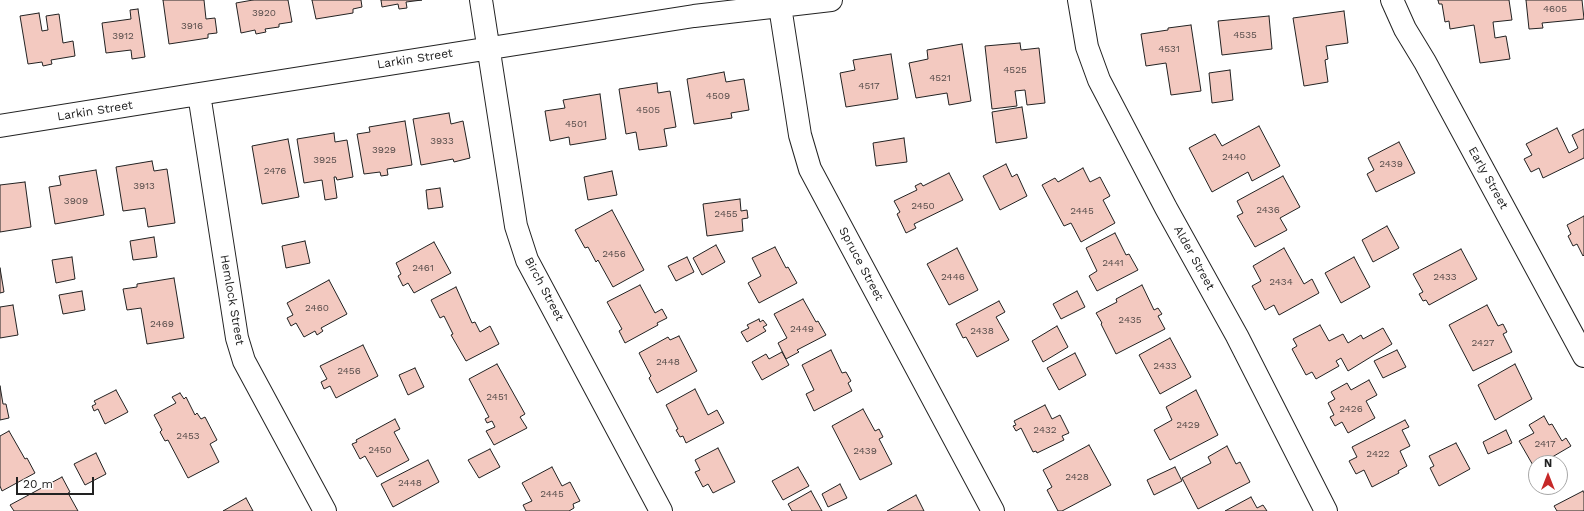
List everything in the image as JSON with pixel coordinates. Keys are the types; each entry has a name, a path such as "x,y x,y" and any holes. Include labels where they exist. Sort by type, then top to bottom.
{"street":[{"name":"Birch Street","path":"481,0 516,226 527,260 661,511"},
{"name":"Larkin Street","path":"0,126 780,3 831,0"},
{"name":"Alder Street","path":"1079,0 1087,47 1099,80 1166,208 1237,336 1326,511"},
{"name":"Early Street","path":"1392,0 1405,29 1584,356"},
{"name":"Spruce Street","path":"780,3 800,135 810,169 993,511"},
{"name":"Hemlock Street","path":"199,94 237,338 244,361 325,511"}],"building":[{"path":"163,0 204,0 206,19 215,18 217,33 208,34 208,38 169,44"},
{"path":"253,0 288,0 292,22 279,24 279,27 265,29 266,32 256,34 255,30 241,33 236,3"},
{"path":"312,0 361,0 362,7 353,9 353,13 316,19"},
{"path":"381,0 422,0 406,2 407,8 399,9 398,4 382,7"},
{"path":"1438,0 1509,0 1512,20 1493,22 1495,38 1506,36 1510,59 1480,63 1474,25 1450,29 1449,21 1445,22 1442,4 1439,4"},
{"path":"1526,0 1582,0 1584,19 1542,23 1543,28 1529,29"},
{"path":"138,9 145,57 132,59 131,50 106,53 102,23 131,19 130,10"},
{"path":"1344,11 1348,43 1326,46 1328,59 1325,60 1328,82 1304,86 1293,18"},
{"path":"39,13 42,31 48,30 46,16 59,14 63,43 73,41 75,56 51,60 52,64 43,66 42,62 28,64 20,16"},
{"path":"1269,16 1272,49 1222,55 1218,21"},
{"path":"1191,25 1201,91 1171,95 1166,63 1146,66 1141,34"},
{"path":"1020,43 1021,50 1039,48 1045,103 1027,105 1025,90 1015,91 1017,106 992,109 985,46"},
{"path":"962,44 971,101 949,105 947,93 916,98 909,63 928,59 927,50"},
{"path":"891,54 898,99 846,107 840,73 855,70 853,60"},
{"path":"1230,70 1233,100 1212,103 1209,73"},
{"path":"724,72 726,82 744,79 749,110 731,113 732,118 694,124 687,79"},
{"path":"657,83 658,93 670,91 676,127 664,129 667,146 639,150 636,132 626,134 619,89"},
{"path":"600,94 606,139 570,145 569,137 550,141 545,111 565,108 563,100"},
{"path":"1022,107 1027,138 996,143 992,112"},
{"path":"449,113 451,124 463,121 470,158 454,162 453,159 421,165 413,119"},
{"path":"405,121 412,165 387,169 388,175 381,176 380,172 364,174 357,134 370,132 369,127"},
{"path":"1259,126 1280,166 1252,181 1248,172 1212,192 1189,148 1215,134 1222,146"},
{"path":"1557,128 1569,153 1578,148 1572,135 1584,129 1584,158 1543,178 1539,168 1531,172 1524,159 1532,155 1526,144"},
{"path":"334,133 335,142 347,140 353,177 337,180 336,177 334,177 337,198 325,200 322,180 304,183 297,139"},
{"path":"904,138 907,162 876,166 873,143"},
{"path":"288,139 299,197 262,204 252,146"},
{"path":"1399,142 1415,173 1376,192 1367,174 1374,170 1368,158"},
{"path":"152,161 154,171 167,169 175,223 148,227 145,208 123,211 116,167"},
{"path":"1006,164 1012,177 1017,174 1027,196 1000,210 983,176"},
{"path":"1083,168 1090,182 1100,177 1110,196 1103,200 1115,223 1081,242 1071,223 1064,226 1042,185 1055,178 1058,182"},
{"path":"96,170 104,215 55,224 49,187 61,185 59,176"},
{"path":"612,171 617,195 588,200 584,177"},
{"path":"949,173 963,200 914,224 916,228 906,233 897,214 900,212 894,201 917,190 915,186 921,183 923,186"},
{"path":"1283,176 1300,207 1280,218 1287,230 1255,247 1237,216 1243,213 1237,201"},
{"path":"25,182 31,227 0,232 0,185"},
{"path":"440,188 443,207 428,209 426,190"},
{"path":"740,199 741,211 747,210 748,218 742,219 743,231 707,236 703,204"},
{"path":"612,210 644,270 613,287 598,260 596,262 588,247 585,248 575,230"},
{"path":"1584,216 1583,256 1577,244 1573,246 1568,236 1571,234 1567,225"},
{"path":"1387,226 1399,248 1373,262 1362,240"},
{"path":"1115,233 1126,255 1129,254 1138,270 1097,291 1089,276 1097,271 1086,248"},
{"path":"154,237 157,257 133,260 130,241"},
{"path":"305,241 310,263 286,268 282,246"},
{"path":"434,242 451,273 414,293 408,283 403,286 398,276 401,274 396,263"},
{"path":"716,245 725,262 702,275 693,258"},
{"path":"775,247 786,268 788,267 797,283 759,303 748,283 761,276 752,258"},
{"path":"957,248 978,290 949,305 927,264"},
{"path":"1284,248 1304,284 1312,279 1319,293 1279,315 1274,305 1265,310 1252,286 1261,281 1253,266"},
{"path":"1461,249 1477,279 1429,305 1426,300 1423,301 1419,294 1423,292 1413,274"},
{"path":"72,257 75,279 56,283 52,260"},
{"path":"687,257 694,272 676,281 668,266"},
{"path":"1354,257 1370,287 1341,303 1325,273"},
{"path":"0,268 4,292 0,293"},
{"path":"174,278 184,338 147,344 141,308 127,310 123,289 137,287 137,284"},
{"path":"329,280 347,314 321,328 323,331 317,335 315,331 304,337 296,323 291,326 287,318 293,315 287,303"},
{"path":"640,285 655,313 662,309 667,318 657,323 658,325 625,343 619,331 622,329 607,302"},
{"path":"1142,285 1154,310 1158,308 1162,314 1158,316 1165,329 1116,354 1096,313 1117,302 1116,299"},
{"path":"456,287 472,323 475,322 480,332 490,326 499,344 466,361 451,335 453,334 444,316 440,318 431,300"},
{"path":"82,291 85,310 63,314 59,295"},
{"path":"1077,291 1085,307 1061,319 1053,304"},
{"path":"803,299 816,322 818,321 826,335 797,350 799,352 786,359 778,343 787,338 774,314"},
{"path":"999,301 1005,312 996,317 1009,340 977,357 966,337 963,338 956,324"},
{"path":"13,305 18,335 0,338 0,307"},
{"path":"1487,305 1498,326 1503,324 1507,332 1503,334 1512,352 1473,371 1449,325"},
{"path":"759,319 760,322 763,320 767,325 763,327 766,331 747,342 741,332 749,328 747,325"},
{"path":"1320,325 1329,341 1343,334 1348,343 1361,335 1363,339 1383,328 1392,344 1348,371 1341,358 1336,361 1339,366 1316,379 1312,372 1306,375 1292,349 1297,346 1293,339"},
{"path":"1057,326 1068,347 1043,362 1032,341"},
{"path":"679,336 697,371 657,393 649,378 651,376 639,353 668,337 670,340"},
{"path":"1170,338 1191,377 1160,394 1139,355"},
{"path":"363,345 378,376 336,398 330,386 324,389 321,382 327,379 320,366"},
{"path":"831,350 842,373 846,372 851,381 848,383 852,391 814,411 806,394 814,390 802,365"},
{"path":"1397,350 1406,367 1383,378 1374,361"},
{"path":"782,352 789,365 762,380 752,362 766,354 769,359"},
{"path":"1075,353 1086,375 1059,390 1047,368"},
{"path":"497,364 525,414 520,417 527,428 494,445 486,431 495,427 492,421 487,423 485,419 489,417 469,379"},
{"path":"1515,364 1532,399 1495,420 1478,385"},
{"path":"415,368 424,387 408,395 399,375"},
{"path":"1369,380 1377,395 1366,401 1375,418 1348,433 1342,422 1335,426 1330,417 1334,415 1328,403 1335,399 1331,392 1347,383 1351,390"},
{"path":"0,386 3,404 6,404 9,418 0,420"},
{"path":"695,389 708,415 717,410 724,423 686,443 683,436 680,437 676,430 678,429 666,405"},
{"path":"116,390 128,412 105,424 98,409 94,411 92,406 96,404 94,401"},
{"path":"1196,390 1218,435 1170,460 1154,430 1172,420 1166,407"},
{"path":"180,393 184,399 186,397 195,415 197,413 201,419 205,417 217,440 210,444 219,462 188,478 168,440 165,441 160,432 162,430 154,415 176,403 172,397"},
{"path":"1045,405 1052,419 1060,415 1069,433 1062,436 1064,440 1037,453 1036,451 1033,452 1021,428 1016,431 1013,426 1016,425 1014,421"},
{"path":"863,409 875,431 879,429 883,437 879,439 892,464 860,480 832,426"},
{"path":"1544,416 1549,425 1552,424 1562,441 1566,438 1571,446 1556,455 1528,455 1528,457 1519,441 1534,433 1529,425"},
{"path":"395,419 400,429 394,432 409,460 377,477 365,456 360,459 352,444 357,442 356,440"},
{"path":"1405,420 1409,427 1402,430 1410,446 1400,451 1407,466 1398,471 1399,473 1372,487 1364,470 1356,474 1349,461 1357,457 1352,447"},
{"path":"1506,430 1512,443 1488,454 1483,442"},
{"path":"9,431 35,473 2,491 0,486 0,436"},
{"path":"1456,443 1470,469 1439,486 1430,468 1434,466 1429,456"},
{"path":"1089,445 1111,485 1062,511 1058,511 1047,490 1052,487 1043,470"},
{"path":"1227,446 1236,464 1240,462 1250,482 1198,509 1182,478 1211,463 1208,457"},
{"path":"718,448 735,482 713,493 708,484 703,487 695,472 700,470 695,460"},
{"path":"490,449 500,467 479,478 468,460"},
{"path":"96,453 106,474 85,485 74,464"},
{"path":"428,460 439,482 393,507 381,484"},
{"path":"552,467 562,486 570,482 580,501 573,504 574,508 569,511 526,511 523,505 532,501 522,483"},
{"path":"798,467 809,486 783,500 772,481"},
{"path":"1175,467 1182,481 1154,495 1147,480"},
{"path":"62,477 70,492 68,493 78,511 14,511 10,505"},
{"path":"840,484 847,498 828,507 822,494"},
{"path":"811,491 822,511 792,511 788,504"},
{"path":"1583,491 1584,511 1557,511 1554,506"},
{"path":"916,495 924,511 887,511"},
{"path":"1251,497 1257,508 1263,505 1267,511 1225,511"},
{"path":"246,498 253,511 223,511"}]}
